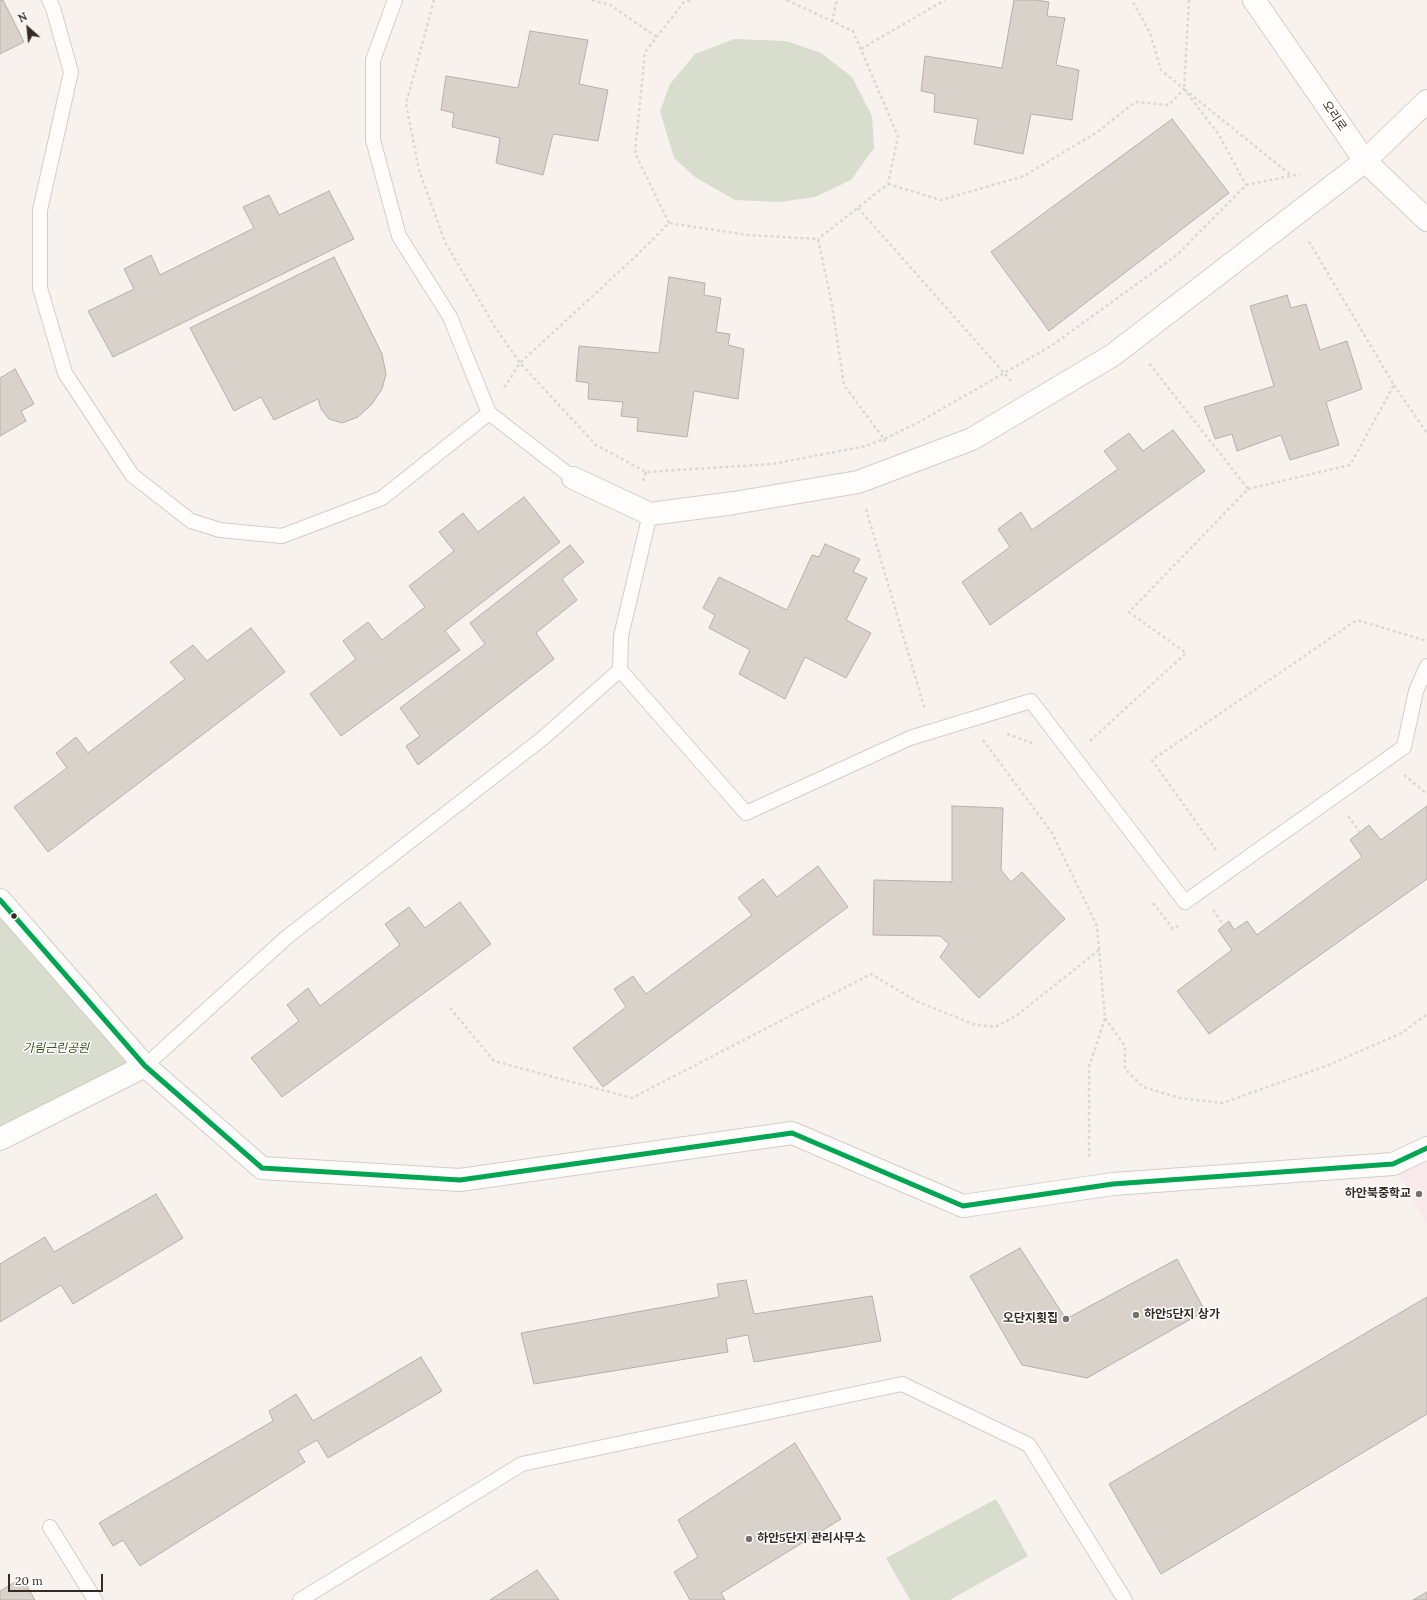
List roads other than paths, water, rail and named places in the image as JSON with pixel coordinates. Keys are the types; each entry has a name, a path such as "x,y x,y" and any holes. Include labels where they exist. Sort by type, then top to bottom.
{"street":[{"name":"오리로","path":"1254,0 1365,161 1427,220"},
{"path":"573,478 650,514 734,503 858,482 972,439 1113,354 1131,341 1365,161 1427,101"},
{"path":"0,900 145,1066 262,1168 460,1180 792,1133 963,1206 1113,1184 1393,1164 1427,1148"},
{"path":"0,1139 145,1066"}],"lane":[{"path":"49,0 53,8 71,72 40,210 40,288 65,373 132,475 190,521 220,530 282,536 382,498 489,413"},
{"path":"395,0 373,60 373,140 399,236 450,317 489,413 573,478"},
{"path":"650,514 621,636 620,670 746,814 910,738 1031,701 1185,902 1404,747 1416,691 1427,666"},
{"path":"145,1066 287,938 543,738 620,670"},
{"path":"300,1600 522,1464 902,1384 1029,1445 1125,1600"},
{"path":"50,1527 95,1600"}],"place":[{"name":"하안북중학교","path":"1419,1194"},
{"name":"하안5단지 상가","path":"1136,1315"},
{"name":"오단지횟집","path":"1066,1319"},
{"name":"하안5단지 관리사무소","path":"749,1539"}],"park label":[{"name":"가림근린공원","path":"56,1049"}]}
